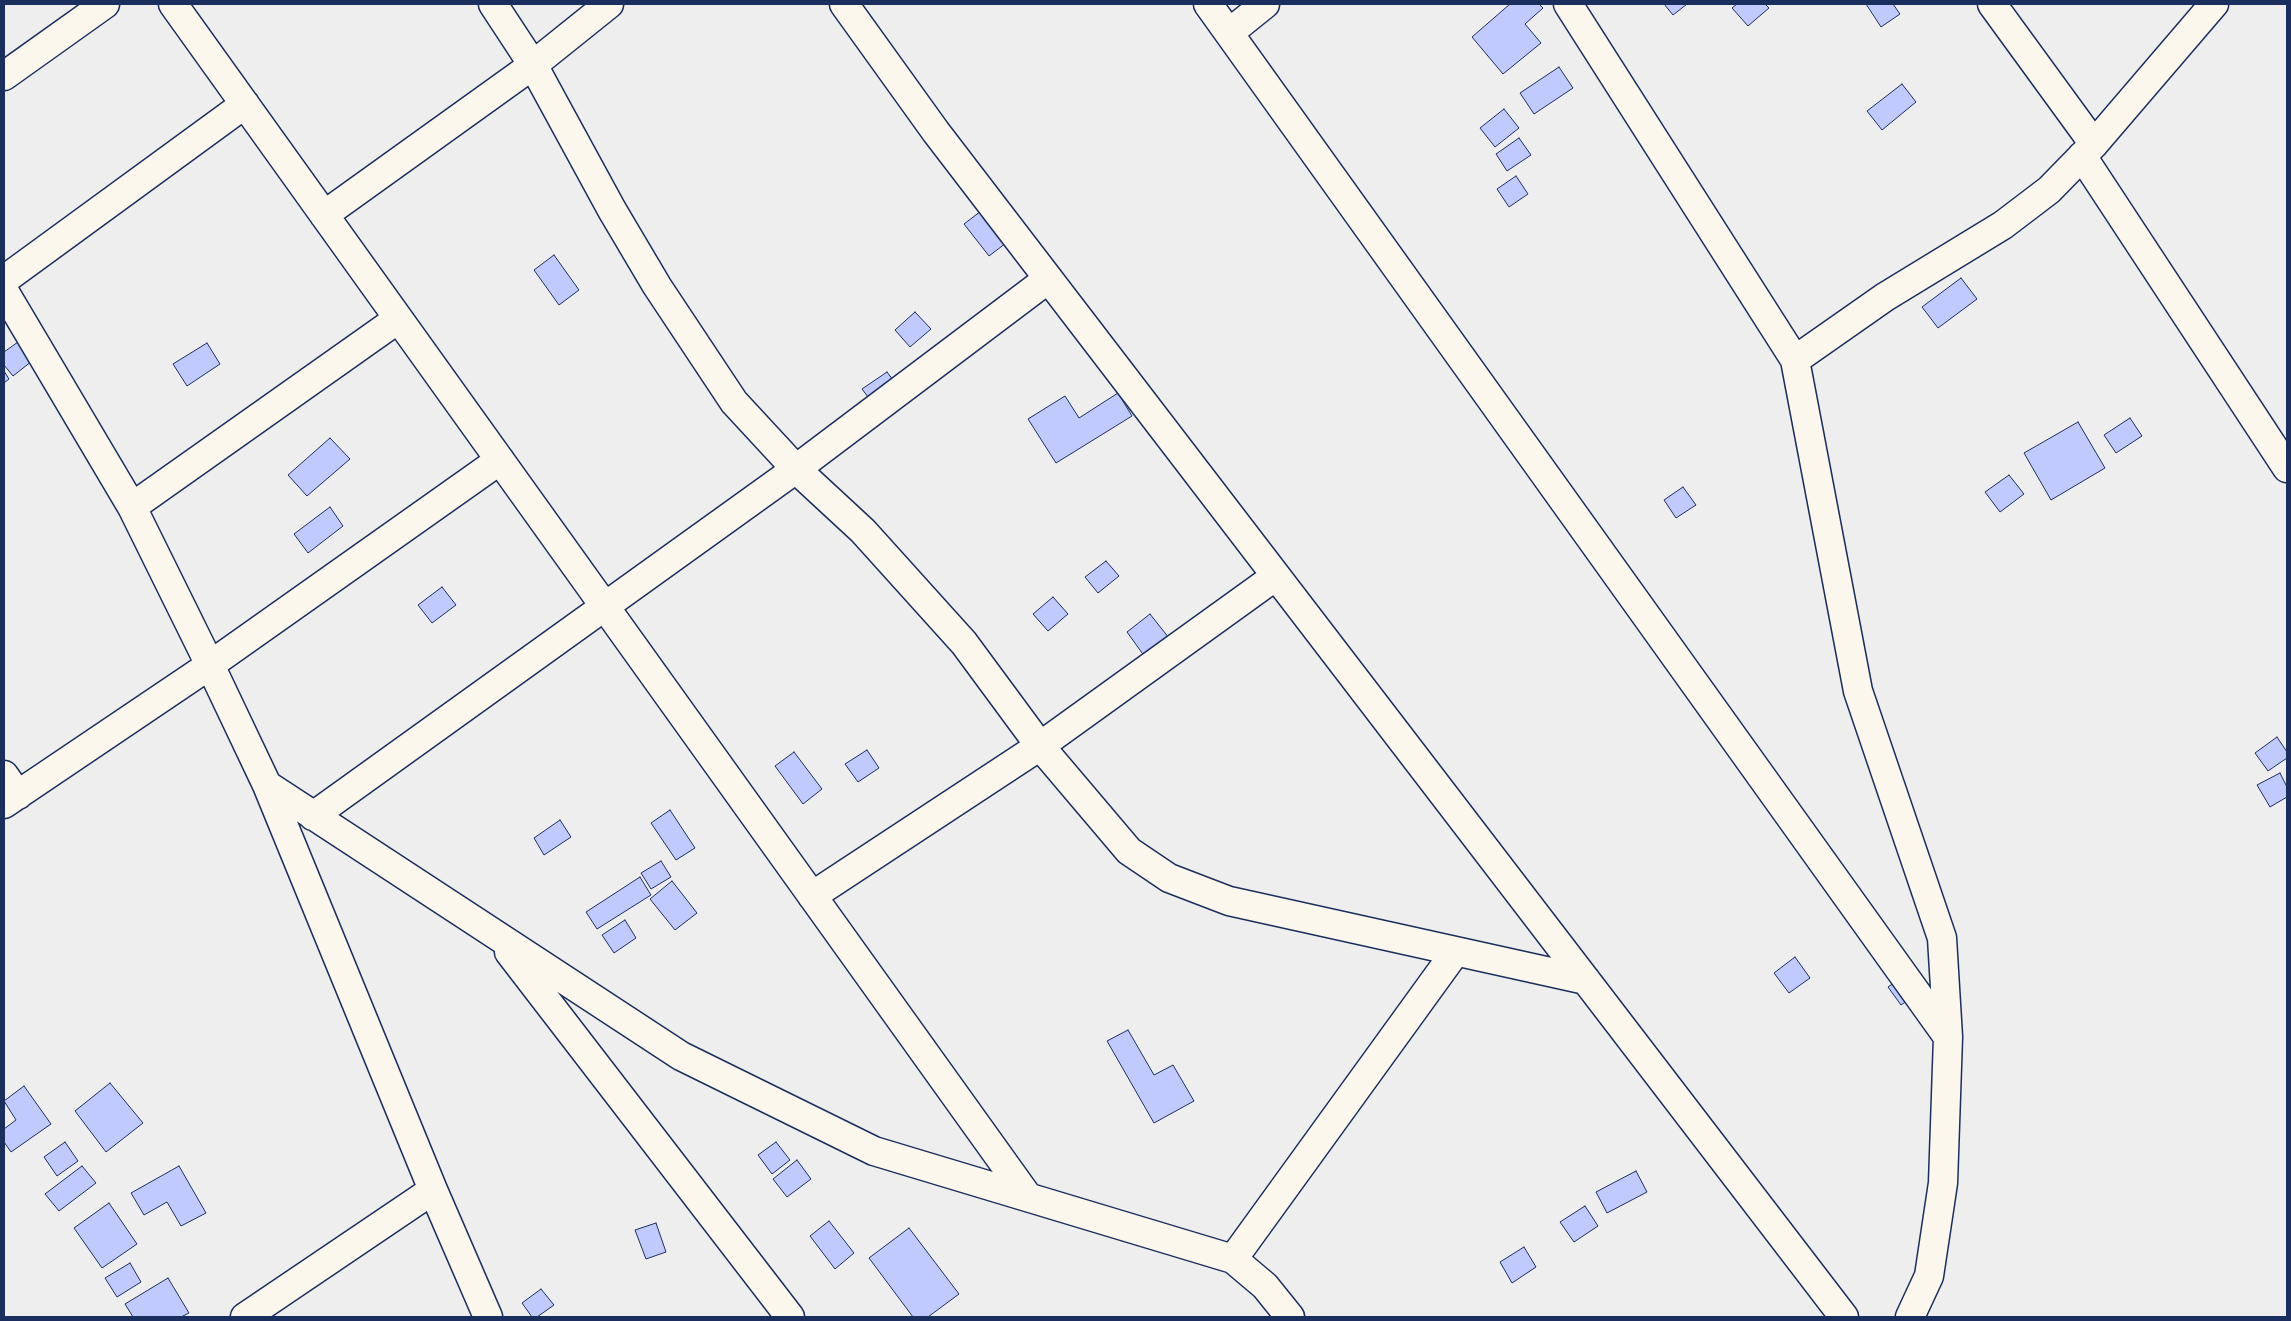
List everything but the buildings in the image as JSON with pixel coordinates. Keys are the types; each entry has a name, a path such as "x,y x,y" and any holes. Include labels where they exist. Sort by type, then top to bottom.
{"street":[{"path":"4,76 105,4"},
{"path":"173,4 1028,1197"},
{"path":"493,4 533,65 612,210 657,286 734,402 796,469 862,531 964,642 1040,746 1129,851 1169,878 1229,901 1586,980"},
{"path":"324,215 533,65 609,4"},
{"path":"844,4 936,132 1844,1317"},
{"path":"1208,4 1948,1037"},
{"path":"1229,33 1265,4"},
{"path":"1568,4 1795,360 1858,691 1942,938 1948,1037 1941,1192 1929,1276 1910,1317"},
{"path":"1992,4 2088,150 2287,468"},
{"path":"1795,360 1885,297 2003,225 2049,190 2088,150 2214,4"},
{"path":"4,280 245,104"},
{"path":"312,816 796,469 1048,279"},
{"path":"4,292 132,508 210,665 266,785 433,1190 488,1317"},
{"path":"132,508 398,319"},
{"path":"8,791 210,665 500,460"},
{"path":"812,896 1040,746 1276,576"},
{"path":"266,785 680,1056 874,1151 1233,1259 1265,1286 1290,1317"},
{"path":"495,935 777,1313"},
{"path":"1233,1259 1456,951"},
{"path":"245,1317 433,1190"}]}
